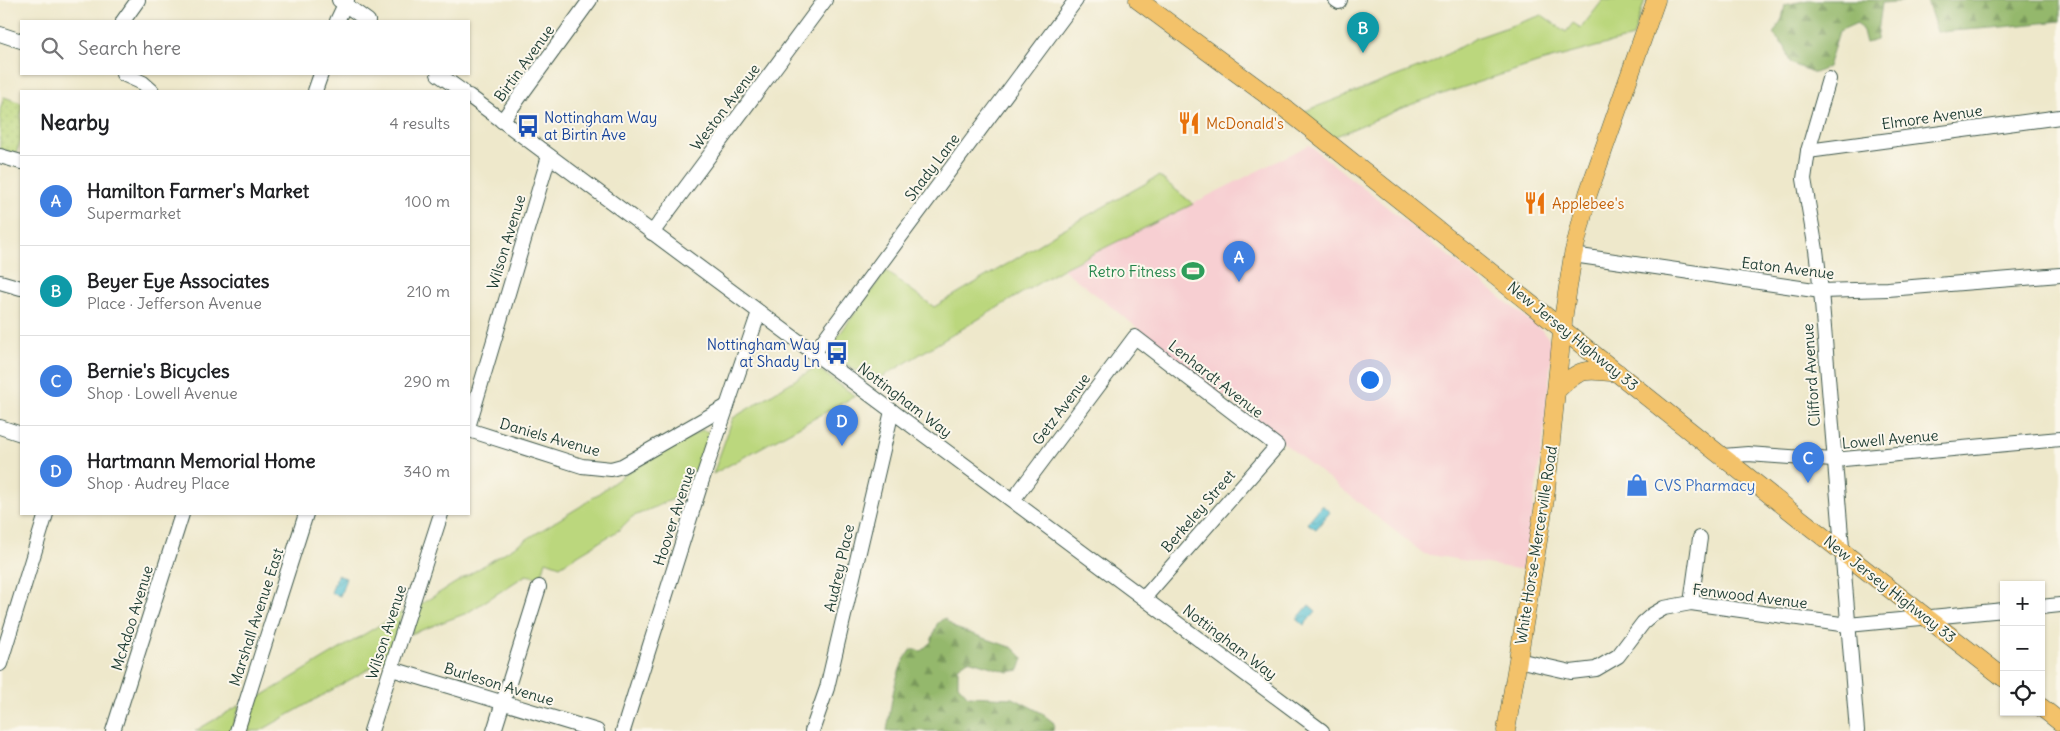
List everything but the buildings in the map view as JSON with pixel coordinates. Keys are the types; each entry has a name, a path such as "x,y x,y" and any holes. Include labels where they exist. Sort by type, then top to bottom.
{"main road":[{"name":"New Jersey Highway 33","path":"1138,0 1241,78 1282,106 2000,675"},
{"name":"White Horse-Mercerville Road","path":"1506,731 1546,499 1563,328 1573,255 1588,194 1656,0"},
{"path":"1557,390 1573,374 1588,369 1618,373"},
{"path":"2045,710 2060,722"}],"street":[{"path":"124,20 138,0"},
{"name":"Birtin Avenue","path":"502,121 590,0"},
{"name":"Weston Avenue","path":"652,233 824,0"},
{"name":"Shady Lane","path":"814,353 1076,0"},
{"path":"337,20 344,1 367,20"},
{"path":"0,34 20,41"},
{"path":"125,75 143,83 151,90"},
{"path":"315,90 321,75"},
{"path":"439,90 441,76 461,90"},
{"name":"Clifford Avenue","path":"1829,80 1808,151 1804,179 1821,291 1857,731"},
{"name":"Nottingham Way","path":"470,97 1322,731"},
{"name":"Elmore Avenue","path":"1808,151 2060,117"},
{"path":"0,156 20,162"},
{"name":"Wilson Avenue","path":"470,421 549,156"},
{"name":"Eaton Avenue","path":"1573,255 1821,291 1888,289 2060,275"},
{"path":"0,282 20,288"},
{"name":"Hoover Avenue","path":"623,731 701,483 759,312"},
{"name":"Lenhardt Avenue","path":"1135,337 1277,446"},
{"name":"Getz Avenue","path":"1013,500 1135,337"},
{"name":"Daniels Avenue","path":"470,430 582,466 611,469 622,466 728,406"},
{"name":"Audrey Place","path":"812,731 827,688 892,411"},
{"path":"0,427 20,434"},
{"name":"Lowell Avenue","path":"1723,456 1748,454 1834,460 2060,439"},
{"name":"Berkeley Street","path":"1144,598 1277,446"},
{"path":"0,664 46,515"},
{"name":"McAdoo Avenue","path":"114,731 182,515"},
{"name":"Marshall Avenue East","path":"237,731 306,515"},
{"name":"Wilson Avenue","path":"372,731 441,515"},
{"path":"1691,603 1700,538"},
{"path":"494,731 539,587"},
{"name":"Fenwood Avenue","path":"1518,660 1571,672 1596,669 1618,656 1642,623 1652,614 1664,608 1691,603 1848,625 2000,610"},
{"path":"2045,607 2060,605"},
{"name":"Burleson Avenue","path":"392,668 596,731"}],"shaded area":[{"path":"1309,145 1544,332 1551,342 1552,352 1544,433 1524,570 1424,554 1063,269"}],"green space":[{"path":"1603,0 1645,0 1633,37 1540,62 1415,103 1331,138 1300,113 1431,63 1476,38 1542,15 1566,32 1573,23 1581,28"},
{"path":"1808,0 1924,0 1882,3 1877,40 1866,43 1863,31 1857,23 1839,31 1828,67 1815,73 1790,63 1785,47 1773,34 1782,19 1785,5"},
{"path":"1927,0 2060,0 2060,21 1937,32"},
{"path":"4,97 20,103 20,142 16,154 0,149 0,110"},
{"path":"1159,176 1193,204 1062,269 872,383 833,354 831,349 833,343 886,271 934,307 1058,232"},
{"path":"816,367 855,396 713,474 733,418"},
{"path":"702,430 709,432 710,436 692,491 632,517 619,530 560,566 546,561 541,578 526,575 467,613 411,634 421,604 581,506 627,473"},
{"path":"403,611 388,658 260,731 246,731 255,700"},
{"path":"944,618 955,628 1013,648 1023,658 1019,670 1008,672 968,660 958,667 958,685 968,696 1013,698 1040,712 1054,723 1053,731 887,731 894,689 900,668 911,649 921,651 931,642 937,624"},
{"path":"240,705 231,731 195,731"}],"water":[{"path":"1322,505 1330,512 1316,529 1307,523"},
{"path":"337,575 346,578 340,596 331,593"},
{"path":"1309,605 1316,611 1304,625 1297,619"}],"place":[{"name":"Beyer Eye Associates","path":"1363,53"},
{"name":"McDonald's","path":"1189,123"},
{"name":"Nottingham Way at Birtin Ave","path":"528,126"},
{"name":"Applebee's","path":"1535,203"},
{"name":"Retro Fitness","path":"1193,271"},
{"name":"Hamilton Farmer's Market","path":"1239,282"},
{"name":"Nottingham Way at Shady Ln","path":"837,353"},
{"name":"Hartmann Memorial Home","path":"842,446"},
{"name":"Bernie's Bicycles","path":"1808,483"},
{"name":"CVS Pharmacy","path":"1637,485"}]}
